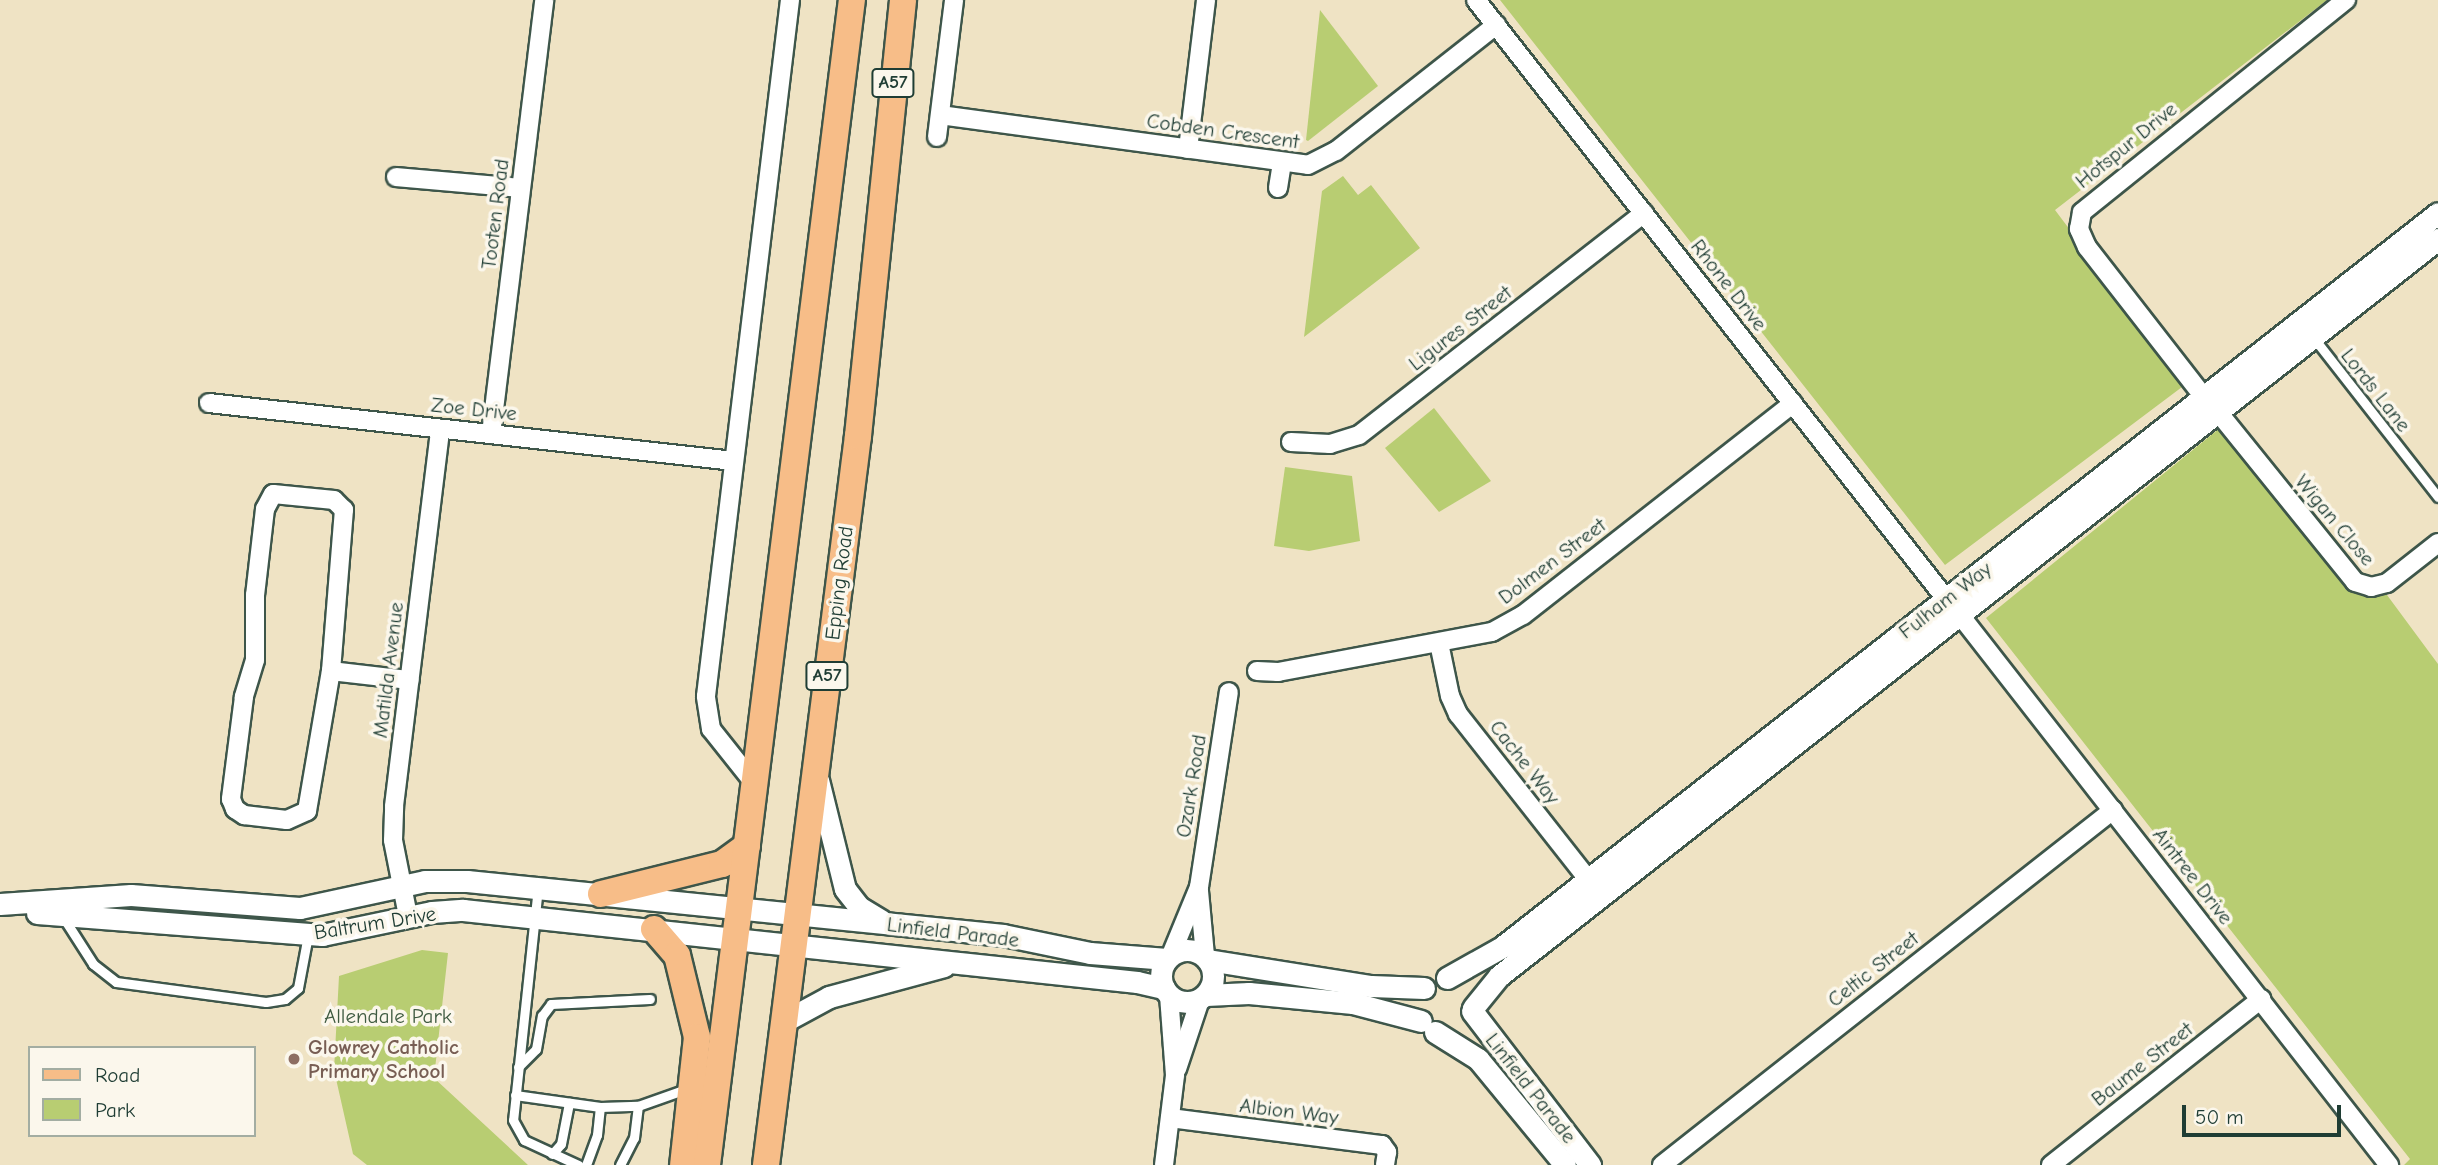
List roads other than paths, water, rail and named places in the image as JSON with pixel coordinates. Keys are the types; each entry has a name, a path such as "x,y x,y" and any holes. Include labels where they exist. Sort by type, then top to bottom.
{"main road":[{"path":"683,1165 736,940 852,0"},
{"name":"Epping Road","path":"766,1165 858,436 903,0"},
{"path":"601,894 722,864 747,846"},
{"path":"654,929 677,955 686,979 705,1079 707,1165"}],"street":[{"name":"Tooten Road","path":"491,434 544,0"},
{"path":"754,783 717,738 705,707 790,0"},
{"path":"937,137 954,0"},
{"path":"1188,149 1206,0"},
{"name":"Rhone Drive","path":"1476,0 1953,607"},
{"name":"Hotspur Drive","path":"2203,396 2087,247 2079,229 2082,212 2346,0"},
{"name":"Cobden Crescent","path":"940,115 1308,165 1322,161 1496,25"},
{"path":"1278,188 1282,162"},
{"path":"396,177 521,188"},
{"name":"Ligures Street","path":"1292,442 1330,444 1359,435 1644,213"},
{"name":"Fulham Way","path":"1953,607 2203,396 2438,213"},
{"name":"Fulham Way","path":"1472,1010 1499,976 1595,888 1953,607 2218,412 2438,239"},
{"name":"Zoe Drive","path":"209,403 734,461"},
{"name":"Dolmen Street","path":"1257,671 1278,672 1492,632 1523,615 1793,403"},
{"name":"Wigan Close","path":"2218,412 2355,582 2371,587 2387,583 2438,543"},
{"name":"Matilda Avenue","path":"408,916 400,887 393,827 440,429"},
{"path":"273,494 334,500 344,510 331,671 307,811 287,820 240,813 231,799 244,697 256,660 256,595 265,509 273,494"},
{"name":"Aintree Drive","path":"1953,607 2389,1165"},
{"name":"Cache Way","path":"1439,643 1450,696 1458,714 1595,888"},
{"path":"331,671 409,680"},
{"name":"Ozark Road","path":"1199,887 1228,692"},
{"path":"815,768 845,889 859,907 888,924"},
{"name":"Celtic Street","path":"1662,1165 2113,810"},
{"name":"Baltrum Drive","path":"0,905 131,895 300,908 400,887 467,881 739,908"},
{"path":"1164,1165 1175,1076 1167,992 1161,973 1199,887"},
{"path":"1175,1076 1203,998 1213,982 1207,958 1199,887"},
{"name":"Fulham Way","path":"1447,978 1595,888"},
{"name":"Baltrum Drive","path":"0,905 63,918 154,919 308,935 339,933 408,916 463,911 654,929 793,946"},
{"name":"Linfield Parade","path":"739,908 1003,935 1090,953 1169,957"},
{"name":"Linfield Parade","path":"793,946 956,962 1167,992"},
{"path":"1169,957 1188,950 1207,958 1371,986 1424,988 1447,978 1469,992 1472,1010 1454,1032 1428,1026 1417,1004 1424,988"},
{"path":"783,1022 829,997 956,962"},
{"path":"1167,992 1184,1002 1203,998"},
{"name":"Linfield Parade","path":"1203,998 1249,993 1353,1003 1428,1026 1478,1059 1562,1164"},
{"name":"Baume Street","path":"2051,1165 2261,999"},
{"name":"Linfield Parade","path":"1472,1010 1590,1165"},
{"name":"Albion Way","path":"1170,1118 1382,1145 1390,1161"}],"lane":[{"name":"Lords Lane","path":"2313,337 2438,497"},
{"path":"538,887 515,1096 516,1130 524,1140 578,1165"},
{"path":"63,918 93,964 116,982 266,1002 285,999 298,988 308,935"},
{"path":"518,1067 536,1049 542,1016 551,1004 650,999"},
{"path":"515,1096 600,1107 638,1106 705,1079"},
{"path":"552,1154 561,1144 569,1103"},
{"path":"620,1165 634,1138 638,1106"},
{"path":"586,1165 597,1135 600,1107"}],"place":[{"name":"Glowrey Catholic Primary School","path":"294,1059"}],"park label":[{"name":"Allendale Park","path":"388,1016"}]}
